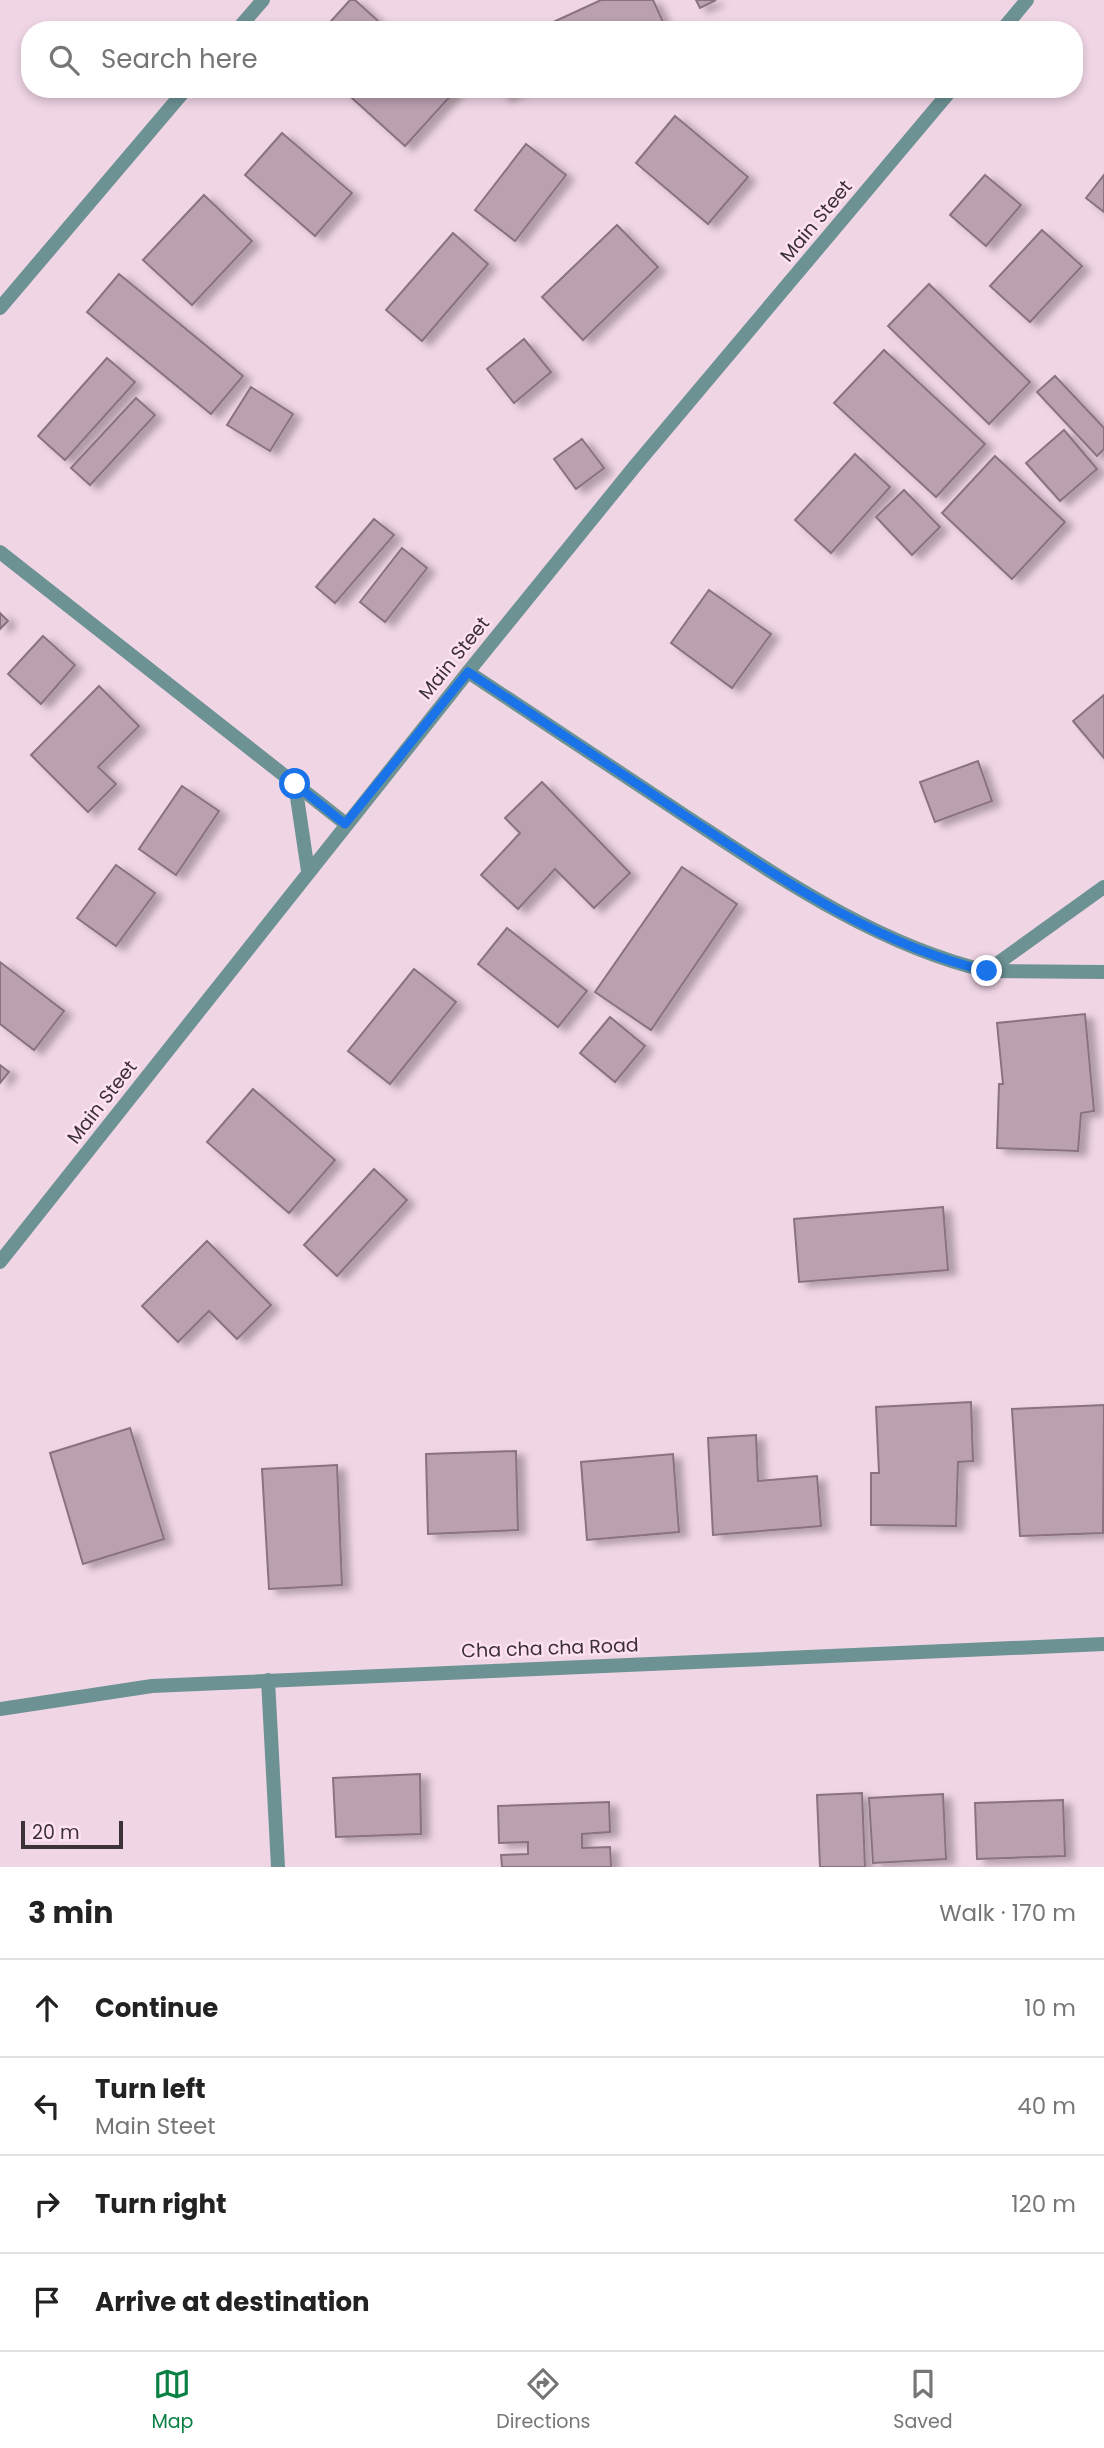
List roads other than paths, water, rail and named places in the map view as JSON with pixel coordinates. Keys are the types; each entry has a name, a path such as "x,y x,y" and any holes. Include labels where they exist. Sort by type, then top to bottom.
{"street":[{"path":"245,21 263,0"},
{"path":"1010,21 1027,0"},
{"path":"0,308 178,98"},
{"name":"Main Steet","path":"0,1262 468,672 635,467 944,98"},
{"path":"0,552 345,824"},
{"path":"468,672 762,866 885,937 941,960 987,971 1104,972"},
{"path":"295,784 308,871"},
{"path":"987,971 1104,887"},
{"name":"Cha cha cha Road","path":"0,1709 152,1686 1104,1644"},
{"path":"268,1680 278,1867"}]}
